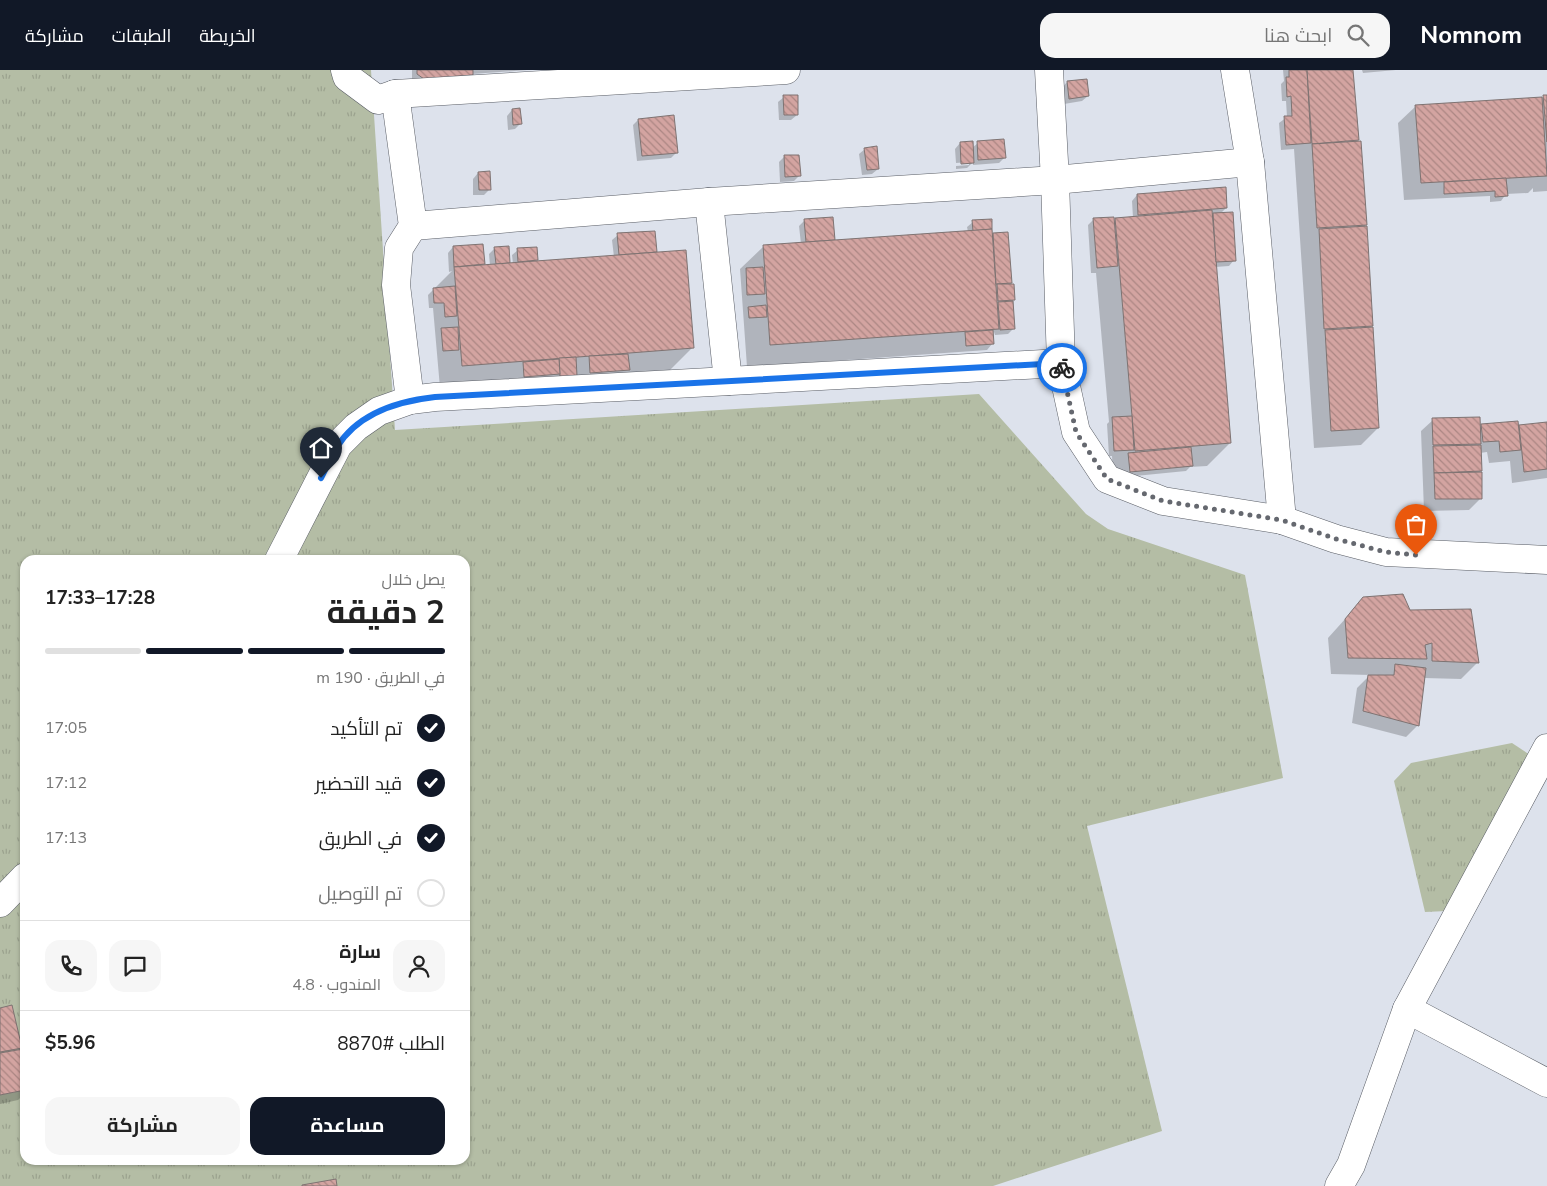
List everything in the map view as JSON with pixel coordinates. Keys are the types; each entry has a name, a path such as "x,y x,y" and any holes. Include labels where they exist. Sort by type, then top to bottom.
{"street":[{"path":"345,70 347,77 378,100 395,94 786,70"},
{"path":"1049,70 1056,180 1061,363 1076,432 1107,479 1163,501 1282,520 1336,539 1386,552 1547,560"},
{"path":"1235,70 1250,162 1282,520"},
{"path":"395,94 413,226 399,248 396,285 410,400"},
{"path":"413,226 709,202 1056,180 1250,162"},
{"path":"709,202 728,381"},
{"path":"282,555 338,445 356,427 379,411 410,400 435,397 1061,363"},
{"path":"1339,1186 1351,1165 1407,1009 1547,748"},
{"path":"0,903 20,882"},
{"path":"1407,1009 1547,1083"}],"green space":[{"path":"0,70 371,70 395,430 979,394 1086,514 1108,529 1245,575 1283,778 1087,826 1162,1131 993,1186 0,1186"},
{"path":"1512,743 1530,755 1447,911 1425,912 1394,781 1411,763"}],"building":[{"path":"417,70 473,70 473,75 424,79 417,74"},
{"path":"1289,70 1307,70 1311,143 1286,145 1284,116 1292,116 1291,96 1287,97 1286,77 1289,77"},
{"path":"1307,70 1353,70 1359,140 1312,144"},
{"path":"1087,79 1089,96 1069,99 1067,81"},
{"path":"783,95 798,95 798,115 784,115"},
{"path":"1543,95 1547,95 1547,142"},
{"path":"1542,97 1547,176 1421,183 1415,105"},
{"path":"520,108 522,124 513,125 512,109"},
{"path":"674,115 678,153 642,156 638,119"},
{"path":"1004,139 1006,158 978,160 977,141"},
{"path":"973,141 974,163 961,164 960,142"},
{"path":"1361,141 1367,225 1317,228 1312,144"},
{"path":"877,146 879,169 867,170 864,148"},
{"path":"784,155 799,155 801,176 785,177"},
{"path":"490,171 491,190 479,190 478,172"},
{"path":"1506,178 1508,196 1495,197 1495,191 1444,194 1444,182"},
{"path":"1226,187 1227,208 1138,215 1137,194"},
{"path":"1212,210 1231,443 1135,451 1115,218"},
{"path":"1233,212 1236,261 1216,262 1213,213"},
{"path":"833,217 835,240 806,242 804,219"},
{"path":"1114,217 1118,266 1097,268 1093,218"},
{"path":"992,219 992,229 973,231 972,220"},
{"path":"1367,226 1373,326 1324,329 1319,229"},
{"path":"992,229 999,329 770,345 763,245"},
{"path":"655,231 657,252 619,255 617,233"},
{"path":"1008,232 1012,283 996,284 993,233"},
{"path":"483,244 485,264 454,267 453,246"},
{"path":"509,246 510,263 496,264 494,247"},
{"path":"537,247 538,260 518,262 517,248"},
{"path":"686,250 694,348 462,366 454,267"},
{"path":"763,267 765,294 747,295 746,268"},
{"path":"997,284 1014,284 1015,300 998,301"},
{"path":"455,286 457,316 445,317 444,303 434,303 433,288"},
{"path":"1013,301 1015,329 1000,330 998,302"},
{"path":"766,305 767,317 749,318 748,307"},
{"path":"458,327 459,350 443,351 441,328"},
{"path":"1373,327 1379,428 1331,431 1325,330"},
{"path":"993,330 994,344 966,346 965,332"},
{"path":"628,354 630,370 590,373 589,356"},
{"path":"576,357 577,376 560,377 559,358"},
{"path":"559,359 560,374 524,377 523,362"},
{"path":"1132,416 1134,450 1114,451 1112,417"},
{"path":"1480,417 1481,444 1433,445 1432,418"},
{"path":"1518,421 1521,450 1500,452 1499,441 1483,442 1481,424"},
{"path":"1547,422 1547,469 1524,472 1519,425"},
{"path":"1481,445 1482,471 1434,473 1433,446"},
{"path":"1191,447 1193,466 1130,472 1128,453"},
{"path":"1482,472 1482,499 1435,499 1434,473"},
{"path":"1403,594 1410,610 1471,609 1479,663 1432,661 1432,643 1425,645 1427,659 1348,658 1345,619 1363,597"},
{"path":"1395,664 1426,668 1419,726 1363,711 1368,675 1394,675"},
{"path":"12,1005 20,1039 20,1048 0,1052 0,1008"},
{"path":"20,1050 20,1091 0,1095 0,1053"},
{"path":"336,1179 337,1186 302,1186 302,1185"}],"way so far":[{"path":"1062,368 1076,432 1107,479 1163,501 1282,520 1336,539 1386,552 1416,555"}],"route":[{"path":"321,478 338,445 356,427 379,411 410,400 435,397 1061,363 1062,368"}]}
